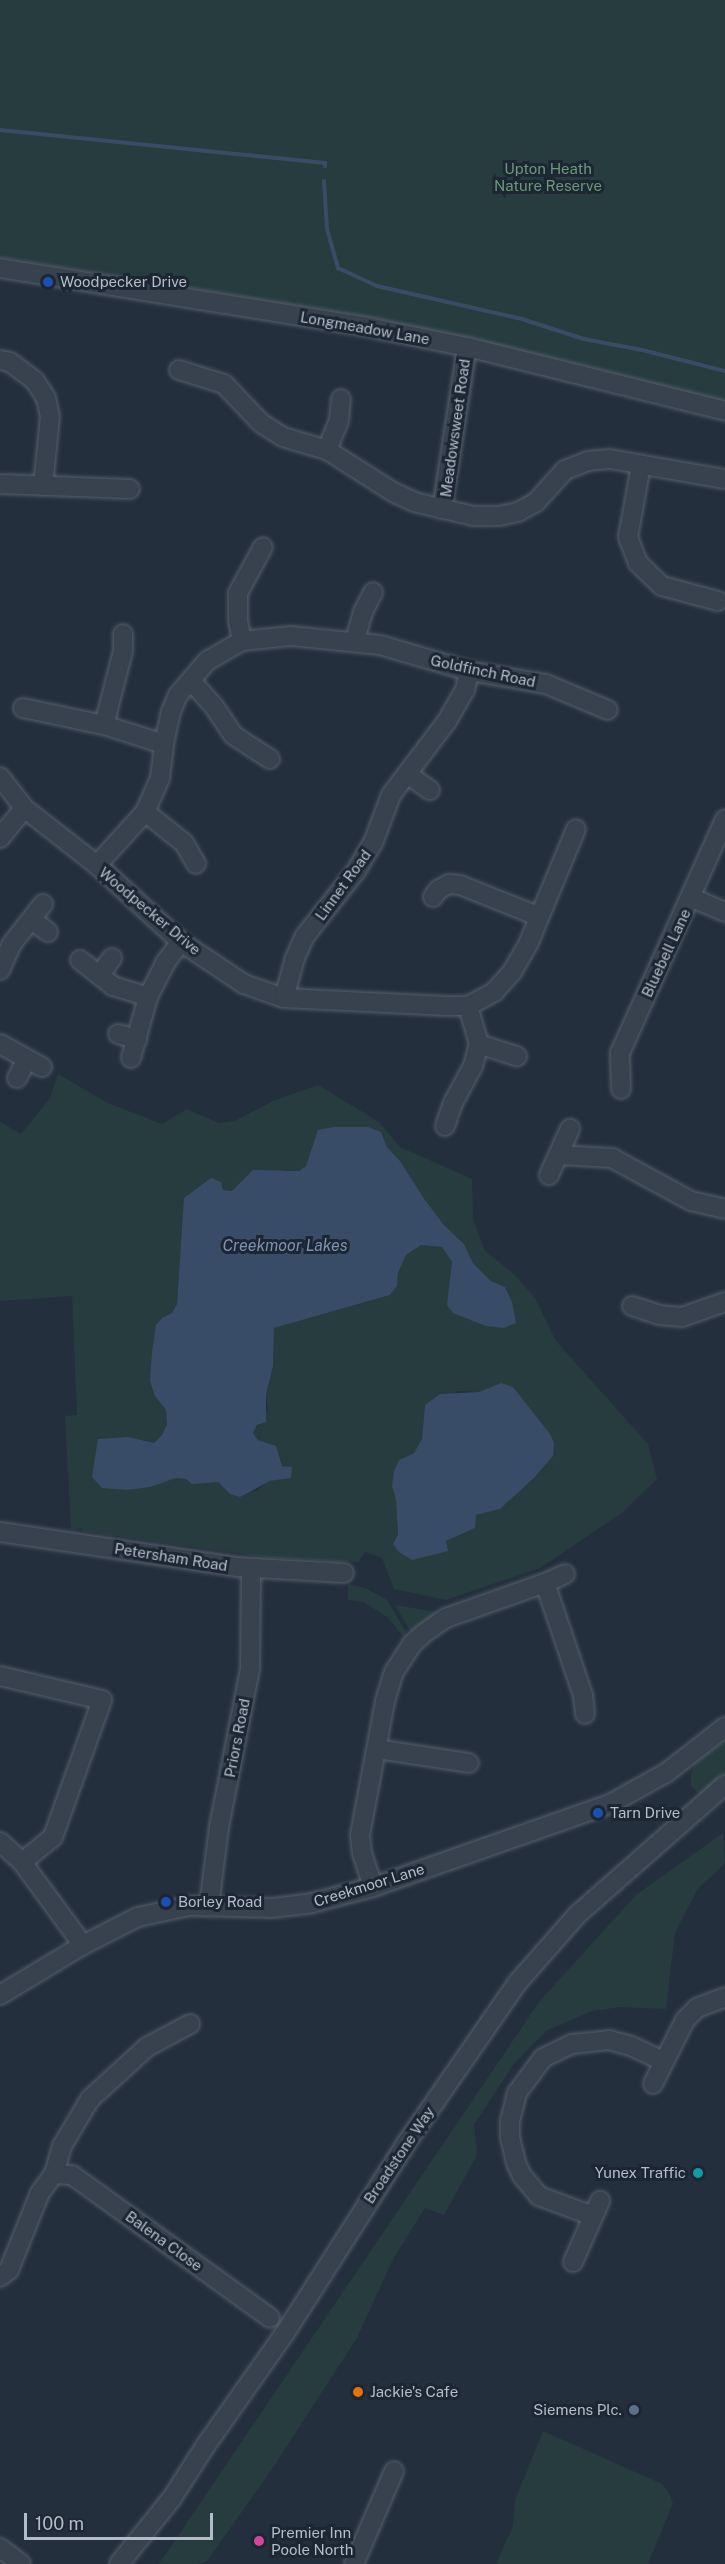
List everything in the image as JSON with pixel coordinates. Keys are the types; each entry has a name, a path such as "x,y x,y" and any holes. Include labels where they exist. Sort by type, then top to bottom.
{"street":[{"name":"Longmeadow Lane","path":"0,268 363,326 466,347 725,411"},
{"name":"Meadowsweet Road","path":"442,509 466,347"},
{"path":"0,360 10,362 35,381 46,398 50,417 43,486"},
{"name":"Meadowsweet Road","path":"179,370 224,384 246,410 283,436 327,450 393,492 414,502 473,516 499,516 519,512 536,502 566,470 588,461 610,459 723,479"},
{"path":"327,450 339,421 341,399"},
{"path":"641,465 628,537 638,563 662,586 718,601"},
{"path":"0,484 130,489"},
{"path":"242,641 238,620 238,593 263,547"},
{"path":"355,640 363,612 373,592"},
{"path":"104,725 123,651 123,634"},
{"name":"Goldfinch Road","path":"96,865 145,812 160,777 171,712 178,695 192,682 207,661 242,641 291,636 355,640 469,670 546,684 608,710"},
{"name":"Linnet Road","path":"284,999 295,958 305,936 356,871 373,843 391,795 459,702 469,670"},
{"path":"192,682 213,705 233,735 270,759"},
{"path":"23,708 104,725 164,744"},
{"path":"407,774 430,789"},
{"name":"Woodpecker Drive","path":"0,777 24,808 96,865 181,942 244,984 284,999 468,1006"},
{"path":"0,838 24,808"},
{"path":"145,812 184,843 196,864"},
{"name":"Bluebell Lane","path":"621,1089 620,1053 692,898 725,819"},
{"path":"445,1126 453,1103 473,1066 479,1044 468,1006 494,992 512,972 529,942 576,829"},
{"path":"440,885 460,885 538,916"},
{"path":"692,898 725,912"},
{"path":"0,970 11,945 43,904"},
{"path":"32,920 48,932"},
{"path":"131,1058 148,997 165,963 181,942"},
{"path":"100,975 112,958"},
{"path":"80,960 113,986 148,997"},
{"path":"118,1034 137,1039"},
{"path":"0,1044 34,1063 17,1078"},
{"path":"479,1044 517,1056"},
{"path":"549,1175 570,1130"},
{"path":"559,1155 612,1158 691,1201 725,1209"},
{"path":"632,1306 658,1315 682,1317 725,1302"},
{"path":"0,1524 0,1532"},
{"name":"Petersham Road","path":"0,1532 251,1568 344,1573"},
{"name":"Priors Road","path":"208,1906 219,1827 250,1668 251,1568"},
{"path":"373,1887 362,1854 360,1835 385,1701 393,1672 412,1644 446,1618 565,1574"},
{"path":"544,1583 583,1695 585,1714"},
{"path":"0,1676 102,1700 53,1837 22,1862"},
{"name":"Creekmoor Lane","path":"0,1995 83,1945 138,1917 169,1909 208,1906 273,1908 302,1905 373,1887 623,1798 666,1773 725,1727"},
{"path":"377,1749 469,1763"},
{"name":"Broadstone Way","path":"119,2564 172,2498 206,2445 285,2333 405,2145 518,1982 578,1914 725,1785"},
{"path":"0,1842 22,1862 83,1945"},
{"path":"653,2084 685,2020 698,2008 725,1997"},
{"path":"0,2277 9,2270 40,2193 54,2174 62,2146 90,2099 147,2047 190,2024"},
{"path":"573,2262 596,2208 539,2196 522,2176 516,2163 510,2137 510,2121 517,2093 543,2058 572,2044 609,2040 631,2046 663,2061"},
{"name":"Balena Close","path":"54,2174 72,2175 270,2318"},
{"path":"354,2564 394,2471"},
{"path":"0,2548 21,2564"}],"green space":[{"name":"Upton Heath Nature Reserve","path":"0,0 725,0 725,402 578,364 368,317 0,257"},
{"path":"58,1074 108,1103 162,1124 187,1109 219,1123 235,1121 273,1101 318,1085 379,1122 400,1147 472,1179 473,1219 485,1251 515,1275 535,1298 556,1341 648,1444 657,1479 623,1512 540,1568 446,1600 394,1589 382,1558 365,1552 358,1562 271,1558 82,1531 82,1528 71,1530 65,1416 77,1415 72,1296 0,1301 0,1122 21,1134 50,1098","holes":["381,1132 387,1147 400,1161 444,1225 464,1244 473,1263 491,1281 505,1287 449,1292 452,1262 442,1247 421,1245 406,1255 398,1273 397,1286 390,1295 274,1328 273,1366 266,1395 268,1411 253,1433 258,1440 276,1446 278,1459 290,1478 270,1481 256,1491 230,1494 218,1482 176,1478 164,1482 141,1440 154,1443 162,1435 167,1424 166,1410 155,1396 162,1318 172,1313 177,1304 185,1198 223,1190 233,1191 248,1178 285,1170 299,1171","501,1383 553,1456 535,1477 500,1509 476,1515 475,1528 446,1541 393,1544 398,1534 396,1500 392,1486 399,1460 414,1453 422,1439 425,1405 459,1391 479,1392"]},
{"path":"348,1584 365,1588 387,1600 405,1630 405,1638 387,1617 364,1602 348,1600"},
{"path":"395,1605 437,1612 412,1634"},
{"path":"725,1740 725,1775 700,1795 691,1786 691,1774 695,1763"},
{"path":"723,1833 725,1863 697,1890 675,1933 666,2009 621,2007 592,2011 546,2031 513,2065 474,2125 477,2155 444,2215 425,2208 393,2259 357,2338 272,2469 207,2561 199,2564 159,2564 539,2002 636,1895"},
{"path":"543,2431 662,2484 668,2491 673,2503 648,2564 496,2564 513,2526 515,2500"}],"water":[{"name":"Creekmoor Lakes","path":"334,1127 368,1127 381,1132 387,1147 400,1161 444,1225 464,1244 473,1263 491,1281 505,1287 512,1302 516,1323 504,1328 486,1326 453,1313 447,1305 452,1262 442,1247 421,1245 406,1255 398,1273 397,1286 390,1295 274,1328 273,1366 266,1395 266,1422 257,1425 253,1433 258,1440 276,1446 282,1466 292,1467 291,1478 270,1481 240,1497 230,1494 218,1482 192,1484 186,1479 176,1478 150,1487 127,1490 102,1488 92,1477 98,1439 128,1437 154,1443 162,1435 167,1424 166,1410 155,1396 150,1381 152,1352 156,1325 162,1318 172,1313 177,1304 184,1198 211,1178 221,1182 223,1190 232,1191 253,1170 299,1171 306,1166 318,1130"},
{"path":"501,1383 513,1387 550,1434 554,1443 553,1456 535,1477 500,1509 476,1515 475,1528 446,1541 448,1551 412,1560 399,1552 393,1544 398,1534 396,1500 392,1486 394,1471 399,1460 414,1453 422,1439 425,1405 440,1394 479,1392"}],"waterway":[{"path":"0,130 325,163 325,166"},
{"path":"324,181 327,229 338,268 377,286 522,319 584,339 642,350 725,371"}],"place":[{"name":"Woodpecker Drive","path":"48,282"},
{"name":"Tarn Drive","path":"598,1813"},
{"name":"Borley Road","path":"166,1902"},
{"name":"Yunex Traffic","path":"698,2173"},
{"name":"Jackie's Cafe","path":"358,2392"},
{"name":"Siemens Plc.","path":"634,2410"},
{"name":"Premier Inn Poole North","path":"259,2541"}]}
